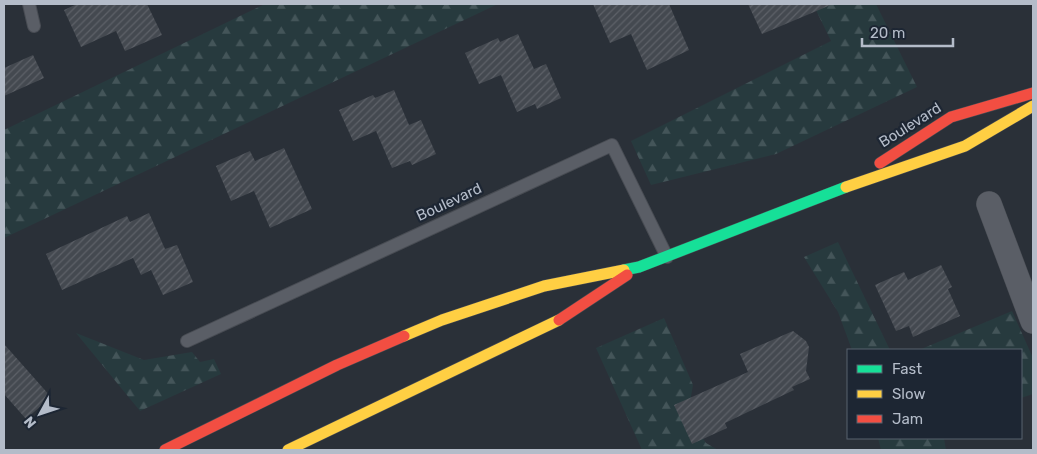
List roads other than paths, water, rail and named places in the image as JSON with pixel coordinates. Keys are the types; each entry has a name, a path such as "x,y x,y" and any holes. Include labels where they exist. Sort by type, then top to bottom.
{"street":[{"name":"Boulevard","path":"839,189 951,117 1033,93"},
{"name":"Boulevard","path":"165,450 337,366 442,320 544,286 639,267 667,257 839,189 965,146 1033,106"},
{"path":"989,204 1033,321"},
{"name":"Boulevard","path":"288,450 559,320 639,267"}],"lane":[{"path":"29,4 34,26"},
{"name":"Boulevard","path":"187,341 612,145 667,257"}]}
